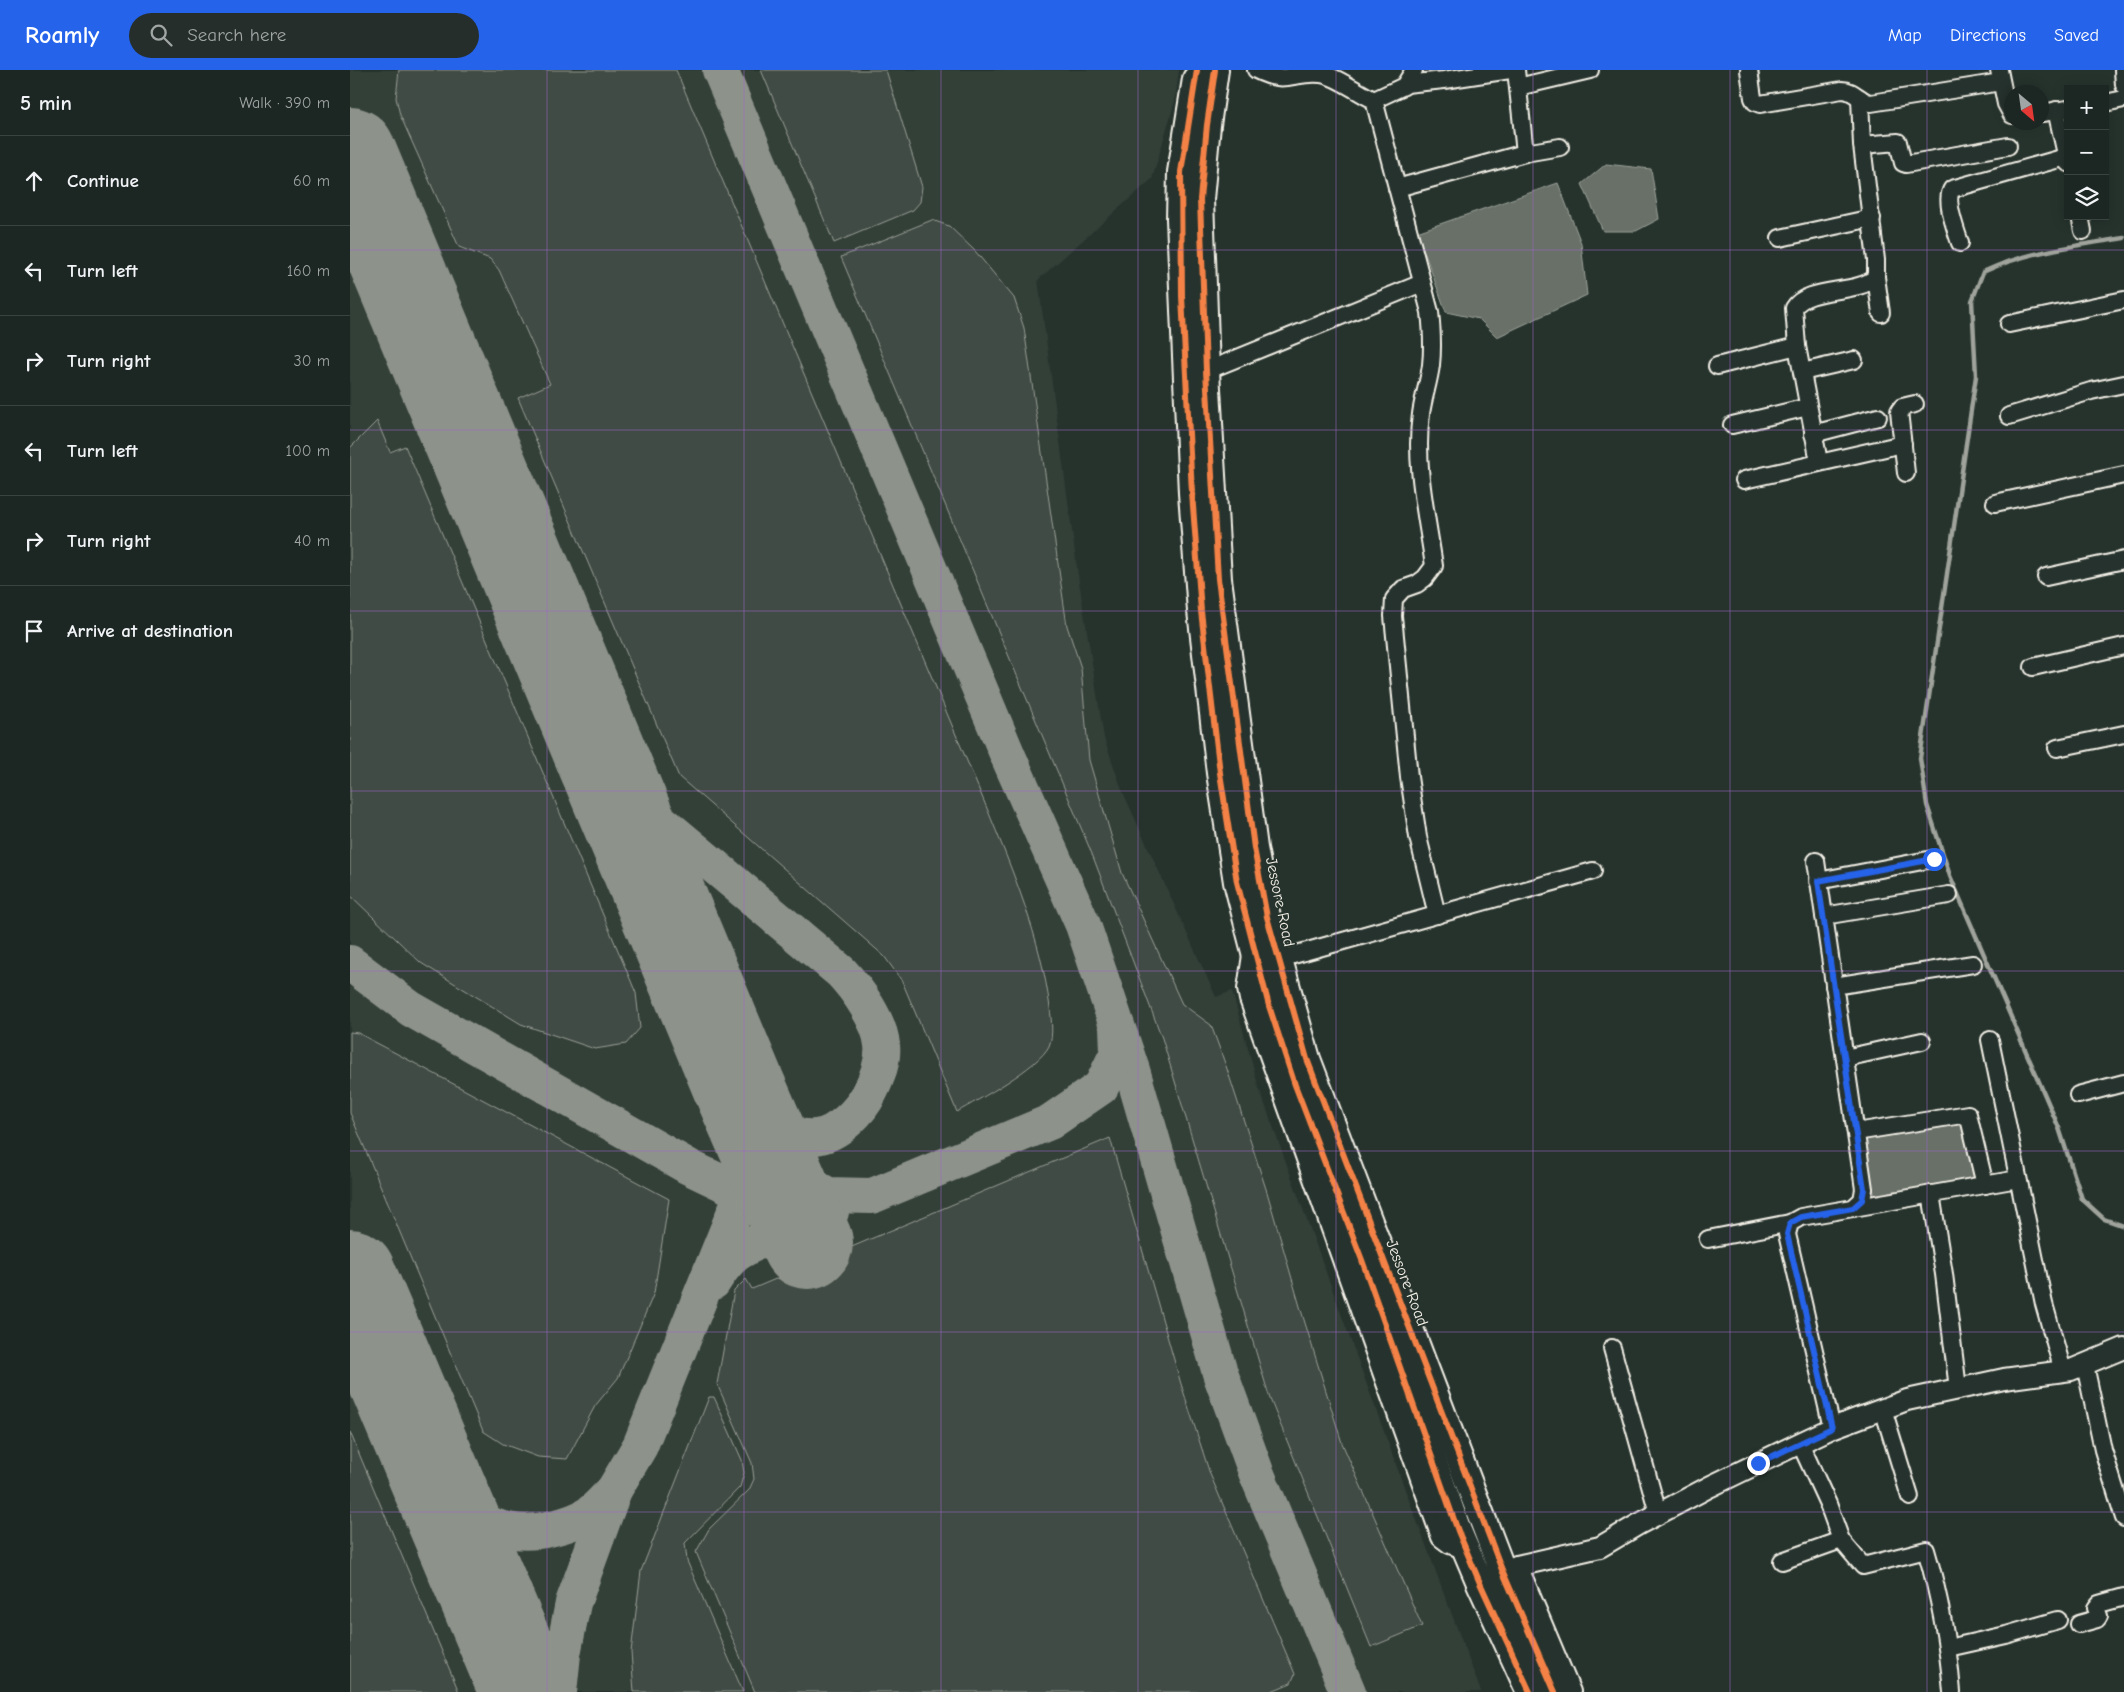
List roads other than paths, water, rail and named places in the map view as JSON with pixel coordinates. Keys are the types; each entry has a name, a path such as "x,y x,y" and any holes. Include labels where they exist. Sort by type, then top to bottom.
{"highway":[{"path":"1197,70 1181,172 1180,219 1192,493 1201,611 1223,790 1237,882 1269,1006 1294,1085 1362,1260 1466,1550 1530,1692"},
{"name":"Jessore Road","path":"1215,70 1206,133 1200,199 1206,371 1218,579 1254,848 1267,917 1306,1060 1510,1568 1555,1692"}],"street":[{"path":"1256,70 1267,76 1282,79 1326,73 1374,100 1430,312 1433,338 1431,366 1421,414 1420,446 1424,508 1434,566 1425,578 1417,584 1403,589 1394,599 1393,616 1418,837 1438,915"},
{"path":"1374,100 1410,77 1444,80 1510,70"},
{"path":"1516,70 1525,153"},
{"path":"1518,87 1590,70"},
{"path":"1749,70 1752,95 1757,103 1842,90 1853,92 1864,102 1871,103 2000,76 2004,92"},
{"path":"2122,70 2124,85"},
{"path":"1860,98 1862,145 1872,218 1877,266 1876,277 1882,313"},
{"path":"2109,102 2124,99"},
{"path":"2055,111 2064,148"},
{"path":"1862,145 1898,142 1902,163 1904,164 2008,146"},
{"path":"1397,188 1525,153 1560,147"},
{"path":"1960,243 1949,202 1949,193 1952,189 2064,161"},
{"path":"1780,238 1872,218"},
{"path":"1819,462 1797,346 1794,316 1797,304 1808,297 1864,284 1876,277"},
{"path":"1206,371 1422,283"},
{"path":"2009,324 2124,300"},
{"path":"1716,366 1797,346"},
{"path":"1802,372 1854,360"},
{"path":"2008,416 2091,391 2124,384"},
{"path":"1906,473 1899,410 1902,407 1914,404"},
{"path":"1732,425 1808,407"},
{"path":"1813,434 1878,417"},
{"path":"1744,480 1903,444"},
{"path":"1995,503 2124,475"},
{"path":"2046,577 2124,560"},
{"path":"2033,667 2124,646"},
{"path":"2058,748 2124,734"},
{"path":"1818,881 1934,859"},
{"path":"1816,861 1864,1189 1862,1200 1853,1208"},
{"path":"1279,959 1593,872"},
{"path":"1824,916 1949,895"},
{"path":"1834,986 1973,964"},
{"path":"1845,1058 1922,1040"},
{"path":"1990,1040 2044,1304 2063,1371"},
{"path":"2078,1095 2124,1083"},
{"path":"1856,1132 1968,1114 1985,1184"},
{"path":"1708,1239 1790,1223 1801,1217 2018,1179"},
{"path":"1931,1194 1945,1284 1958,1389"},
{"path":"1790,1223 1787,1234 1832,1428"},
{"path":"1612,1348 1658,1513"},
{"path":"1479,1580 1510,1568 1600,1547 1658,1513 1800,1443 1832,1428 1907,1400 2004,1379 2063,1371 2085,1365 2124,1348"},
{"path":"2085,1365 2103,1450 2124,1518"},
{"path":"1883,1409 1910,1496"},
{"path":"1800,1443 1828,1504 1841,1540 1863,1566 1926,1550 1938,1594 1948,1648 1952,1692"},
{"path":"1782,1561 1841,1540"},
{"path":"1510,1568 1570,1692"},
{"path":"2079,1624 2097,1619 2096,1608 2099,1604 2124,1597"},
{"path":"1948,1648 2006,1636 2058,1620"}],"waterway":[{"path":"2124,238 2034,254 1983,272 1972,301 1976,376 1920,758 1927,805 1950,876 2059,1128 2082,1199 2104,1219 2124,1226"}]}
